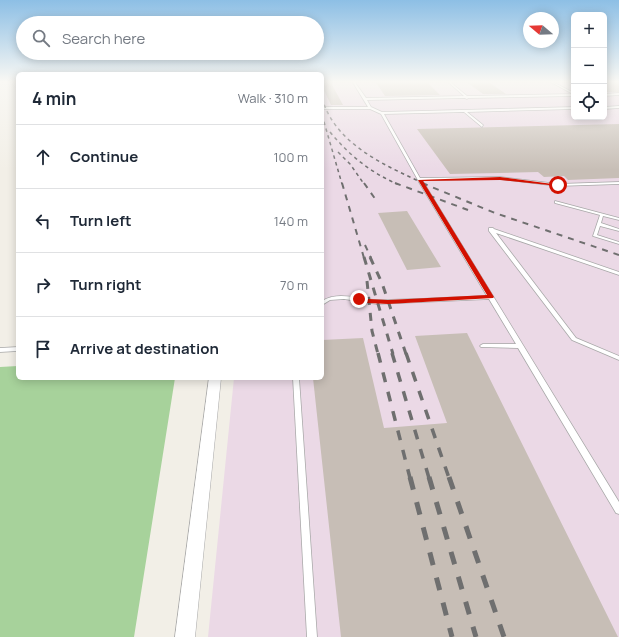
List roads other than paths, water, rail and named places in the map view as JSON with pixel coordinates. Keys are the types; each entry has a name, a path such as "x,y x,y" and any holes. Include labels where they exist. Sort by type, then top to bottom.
{"street":[{"path":"185,637 215,380"}],"lane":[{"path":"377,111 382,113 475,111"},
{"path":"465,111 482,126"},
{"path":"382,113 420,180 619,510"},
{"path":"420,180 500,178 558,185 619,183"},
{"path":"556,202 619,219"},
{"path":"602,214 596,236 619,243"},
{"path":"599,224 619,230"},
{"path":"619,274 491,229 574,340 619,358"},
{"path":"324,303 329,299 344,297 377,302 491,297"},
{"path":"482,346 520,346"},
{"path":"0,350 16,349"},
{"path":"296,380 312,637"}],"railway":[{"path":"327,111 338,128 349,140 363,151 393,169 425,184"},
{"path":"324,122 342,184"},
{"path":"330,132 360,162 395,183"},
{"path":"338,152 350,164 364,184"},
{"path":"342,183 364,258"},
{"path":"364,183 376,200"},
{"path":"395,183 468,210"},
{"path":"422,183 495,213 619,255"},
{"path":"365,245 371,258"},
{"path":"364,257 393,354"},
{"path":"370,257 382,283 406,354"},
{"path":"367,281 372,331 378,354"},
{"path":"378,353 410,478"},
{"path":"392,353 429,478"},
{"path":"406,353 449,478"},
{"path":"410,477 452,637"},
{"path":"429,477 476,637"},
{"path":"449,477 504,637"}]}
